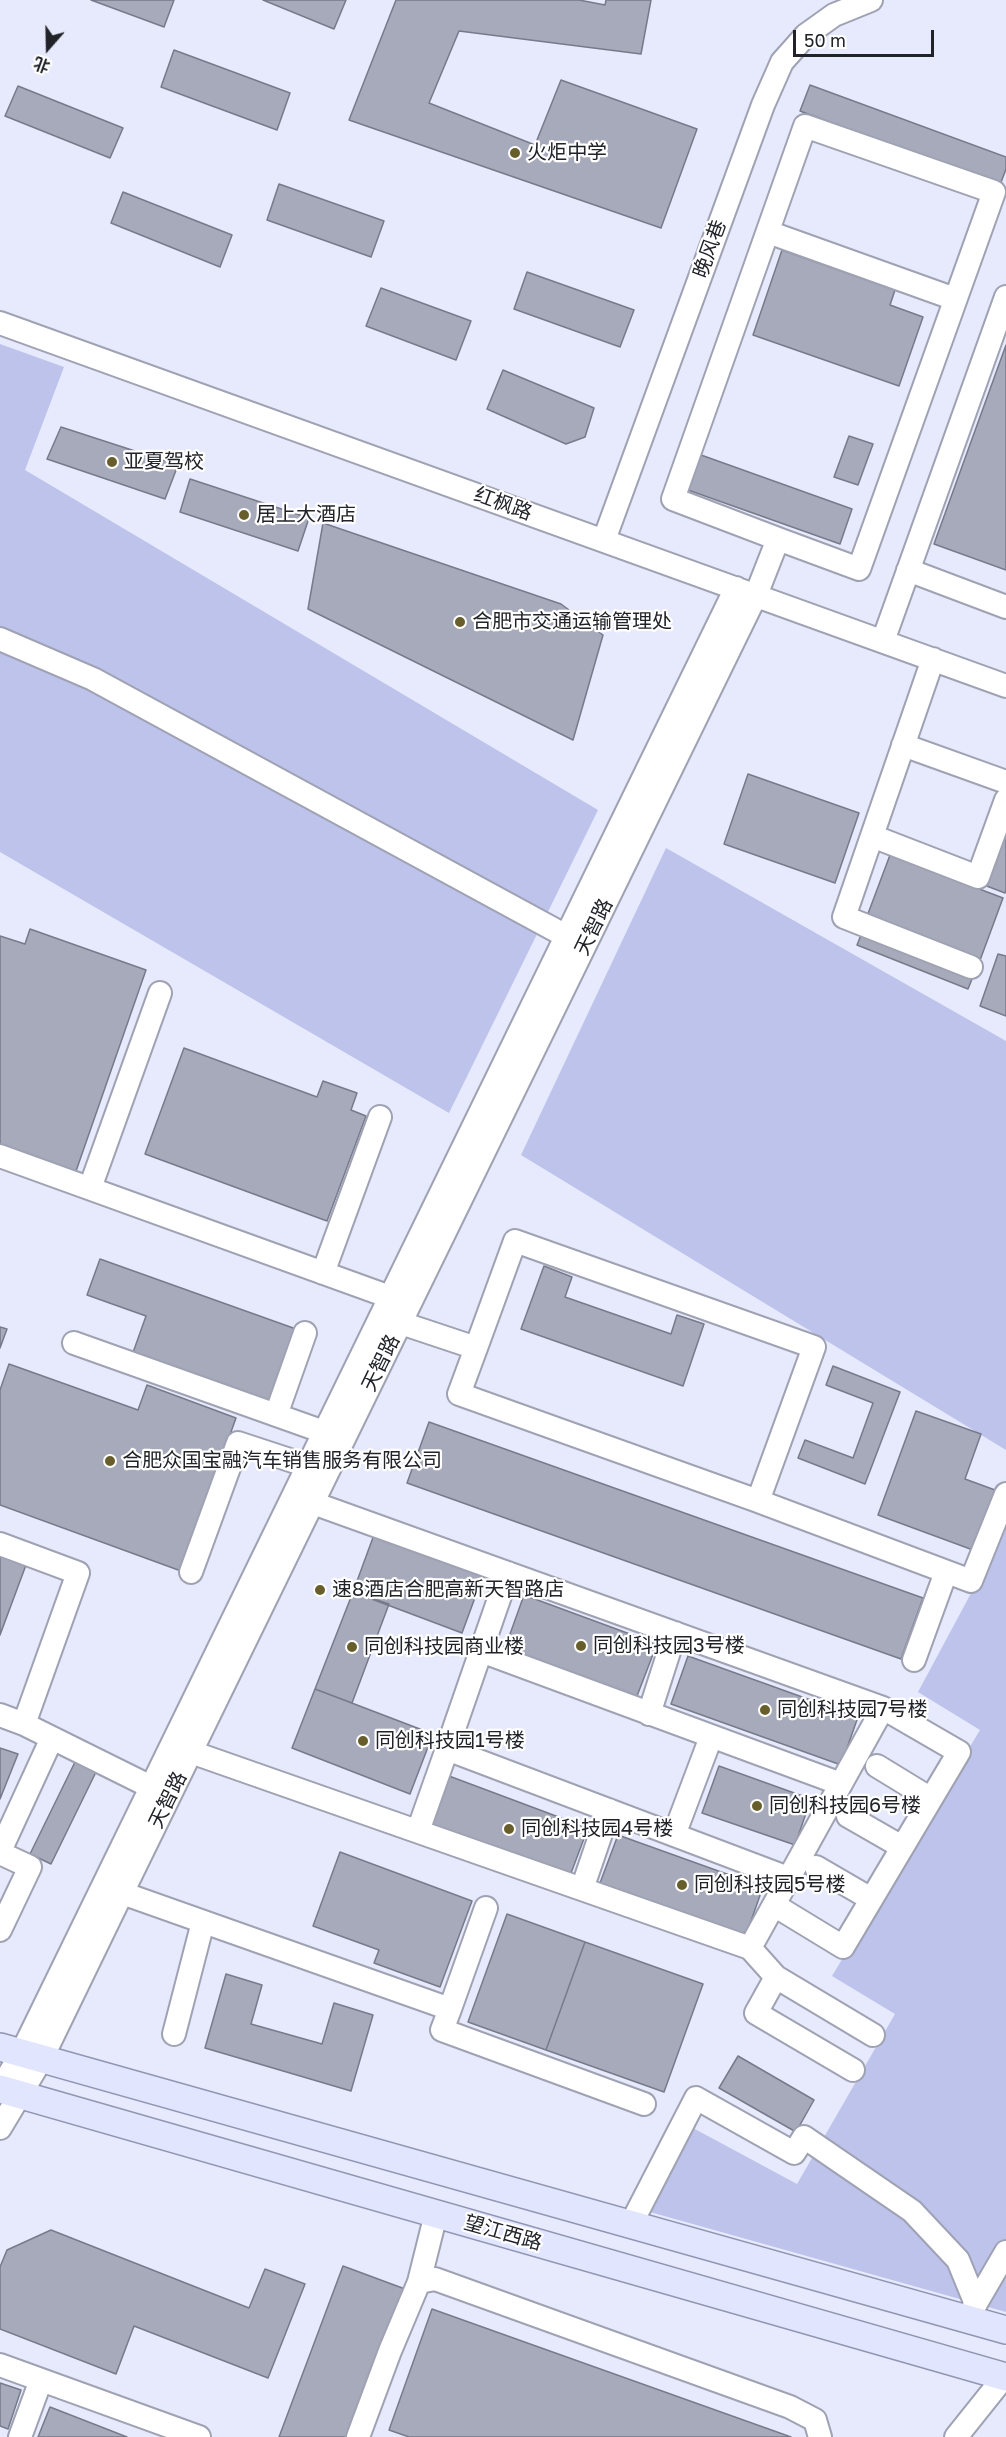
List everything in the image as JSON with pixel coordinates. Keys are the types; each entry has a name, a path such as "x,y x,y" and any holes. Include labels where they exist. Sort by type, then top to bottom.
{"main road":[{"path":"21,2052 631,2224 972,2312 1006,2330"},
{"name":"望江西路","path":"10,2092 1005,2377"}],"street":[{"name":"晚风巷","path":"604,540 763,105 782,62 806,35 834,15 871,0"},
{"path":"805,126 994,192 955,299 859,569 673,499 805,126"},
{"path":"768,232 955,299"},
{"path":"883,641 1006,297"},
{"name":"红枫路","path":"0,323 1006,686"},
{"path":"746,591 778,539"},
{"path":"908,570 1006,607"},
{"name":"天智路","path":"0,2128 21,2052 566,936 746,591"},
{"name":"天智路","path":"21,2052 122,1893 401,1323 746,591"},
{"path":"0,639 93,679 566,936"},
{"path":"933,660 843,917 971,967"},
{"path":"903,745 1006,782"},
{"path":"872,836 978,877 1006,800"},
{"path":"90,1188 160,993"},
{"path":"322,1273 380,1116"},
{"path":"0,1155 390,1297"},
{"path":"758,1501 814,1347 515,1240 459,1394 758,1501 971,1581 1006,1494"},
{"path":"401,1323 476,1348"},
{"path":"276,1415 305,1333"},
{"path":"74,1343 324,1432"},
{"path":"191,1572 238,1443 308,1467"},
{"path":"313,1503 883,1708 959,1752 843,1947 774,1905"},
{"path":"0,1544 78,1573 24,1724"},
{"path":"914,1660 946,1572"},
{"path":"418,1831 508,1573"},
{"path":"649,1713 675,1633"},
{"path":"481,1651 841,1784"},
{"path":"750,1948 883,1708"},
{"path":"0,1715 24,1724 151,1786"},
{"path":"674,1835 711,1737"},
{"path":"0,1930 30,1867 0,1852 52,1738"},
{"path":"447,1749 788,1878"},
{"path":"191,1752 750,1948 776,1977 873,2036"},
{"path":"877,1766 932,1798"},
{"path":"582,1889 609,1810"},
{"path":"848,1816 902,1847"},
{"path":"816,1867 872,1899"},
{"path":"122,1893 450,2009"},
{"path":"486,1908 442,2030 644,2104"},
{"path":"174,2034 204,1922"},
{"path":"776,1977 756,2013 853,2070"},
{"path":"631,2224 696,2098 794,2153 804,2137 912,2211 958,2260 972,2312"},
{"path":"358,2437 419,2282 436,2214"},
{"path":"972,2312 1006,2253"},
{"path":"419,2282 435,2279 790,2407 815,2420 820,2437"},
{"path":"0,2365 199,2437"},
{"path":"956,2437 1005,2377"},
{"path":"20,2437 41,2380"}],"shaded area":[{"path":"0,344 64,367 25,470 598,810 449,1113 0,852"},
{"path":"666,848 1006,1041 1006,1450 521,1155"},
{"path":"1006,1528 1006,2312 650,2212 693,2128 797,2184 895,2014 832,1976 980,1730 918,1692"}],"building":[{"path":"91,0 174,0 164,27"},
{"path":"263,0 346,0 334,29"},
{"path":"396,0 579,0 605,5 606,0 651,0 641,54 459,31 429,103 535,145 561,80 697,129 661,228 349,120"},
{"path":"174,50 290,93 277,130 161,87"},
{"path":"810,85 1006,157 1006,169 1000,185 800,111"},
{"path":"18,86 123,128 110,158 5,116"},
{"path":"279,184 384,221 371,257 267,220"},
{"path":"123,192 232,235 220,267 111,223"},
{"path":"782,250 895,290 890,305 923,317 899,386 753,335"},
{"path":"527,272 634,310 620,347 514,309"},
{"path":"381,288 471,321 456,360 366,326"},
{"path":"1006,345 1006,570 934,544"},
{"path":"503,370 594,408 585,437 566,444 487,409"},
{"name":"亚夏驾校","path":"61,427 178,465 165,499 47,459"},
{"path":"849,436 873,444 858,485 834,477"},
{"path":"701,455 852,509 840,544 688,490"},
{"name":"居上大酒店","path":"190,479 309,518 298,551 180,512"},
{"name":"合肥市交通运输管理处","path":"323,523 561,604 603,635 573,740 308,609"},
{"path":"748,774 859,813 835,883 724,844"},
{"path":"1006,826 1006,890 1005,893 984,885"},
{"path":"890,855 1003,898 979,963 866,919"},
{"path":"30,929 146,970 75,1174 0,1148 0,936 25,944"},
{"path":"863,930 974,974 968,989 857,945"},
{"path":"998,954 1006,956 1006,1016 980,1006"},
{"path":"184,1048 317,1097 323,1081 357,1093 351,1110 366,1116 327,1221 145,1154"},
{"path":"100,1259 296,1329 267,1409 130,1361 146,1316 87,1295"},
{"path":"544,1266 572,1277 565,1297 671,1334 677,1315 704,1324 683,1386 521,1329"},
{"path":"0,1327 7,1329 0,1348"},
{"name":"合肥众国宝融汽车销售服务有限公司","path":"9,1364 138,1410 147,1385 236,1418 181,1571 0,1505 0,1390"},
{"path":"833,1366 900,1392 865,1484 798,1458 805,1440 853,1458 873,1403 826,1385"},
{"path":"916,1411 981,1434 965,1479 995,1490 973,1550 878,1515"},
{"path":"429,1422 923,1598 901,1659 407,1483"},
{"path":"375,1532 484,1573 462,1633 353,1592"},
{"path":"0,1555 26,1565 0,1635"},
{"name":"同创科技园商业楼","path":"353,1592 389,1604 352,1703 315,1689"},
{"name":"同创科技园3号楼","path":"524,1595 657,1644 637,1696 505,1648"},
{"name":"同创科技园7号楼","path":"688,1656 858,1717 841,1765 671,1704"},
{"name":"同创科技园1号楼","path":"315,1689 433,1734 410,1794 292,1748"},
{"path":"0,1748 18,1754 0,1799"},
{"path":"76,1760 97,1770 51,1864 30,1854"},
{"name":"同创科技园6号楼","path":"719,1766 811,1799 795,1845 702,1813"},
{"name":"同创科技园4号楼","path":"449,1776 588,1828 568,1881 429,1830"},
{"name":"同创科技园5号楼","path":"618,1835 763,1887 746,1935 600,1883"},
{"path":"340,1852 472,1901 440,1987 374,1963 379,1950 313,1926"},
{"path":"507,1914 585,1942 546,2050 468,2022"},
{"path":"585,1942 703,1984 664,2092 546,2050"},
{"path":"226,1974 262,1985 251,2024 322,2044 334,2003 373,2015 351,2091 205,2048"},
{"path":"738,2056 814,2100 796,2132 719,2088"},
{"path":"51,2230 249,2308 265,2269 305,2284 268,2378 134,2326 116,2374 0,2329 0,2267 7,2250"},
{"path":"343,2266 405,2289 350,2437 279,2437"},
{"path":"432,2309 791,2437 409,2437 389,2430"},
{"path":"0,2383 21,2390 8,2429 0,2426"},
{"path":"50,2407 127,2437 38,2437"}],"place":[{"name":"火炬中学","path":"515,153"},
{"name":"亚夏驾校","path":"112,462"},
{"name":"居上大酒店","path":"244,515"},
{"name":"合肥市交通运输管理处","path":"460,622"},
{"name":"合肥众国宝融汽车销售服务有限公司","path":"110,1461"},
{"name":"速8酒店合肥高新天智路店","path":"320,1590"},
{"name":"同创科技园3号楼","path":"581,1646"},
{"name":"同创科技园商业楼","path":"352,1647"},
{"name":"同创科技园7号楼","path":"765,1710"},
{"name":"同创科技园1号楼","path":"363,1741"},
{"name":"同创科技园6号楼","path":"757,1806"},
{"name":"同创科技园4号楼","path":"509,1829"},
{"name":"同创科技园5号楼","path":"682,1885"}]}
